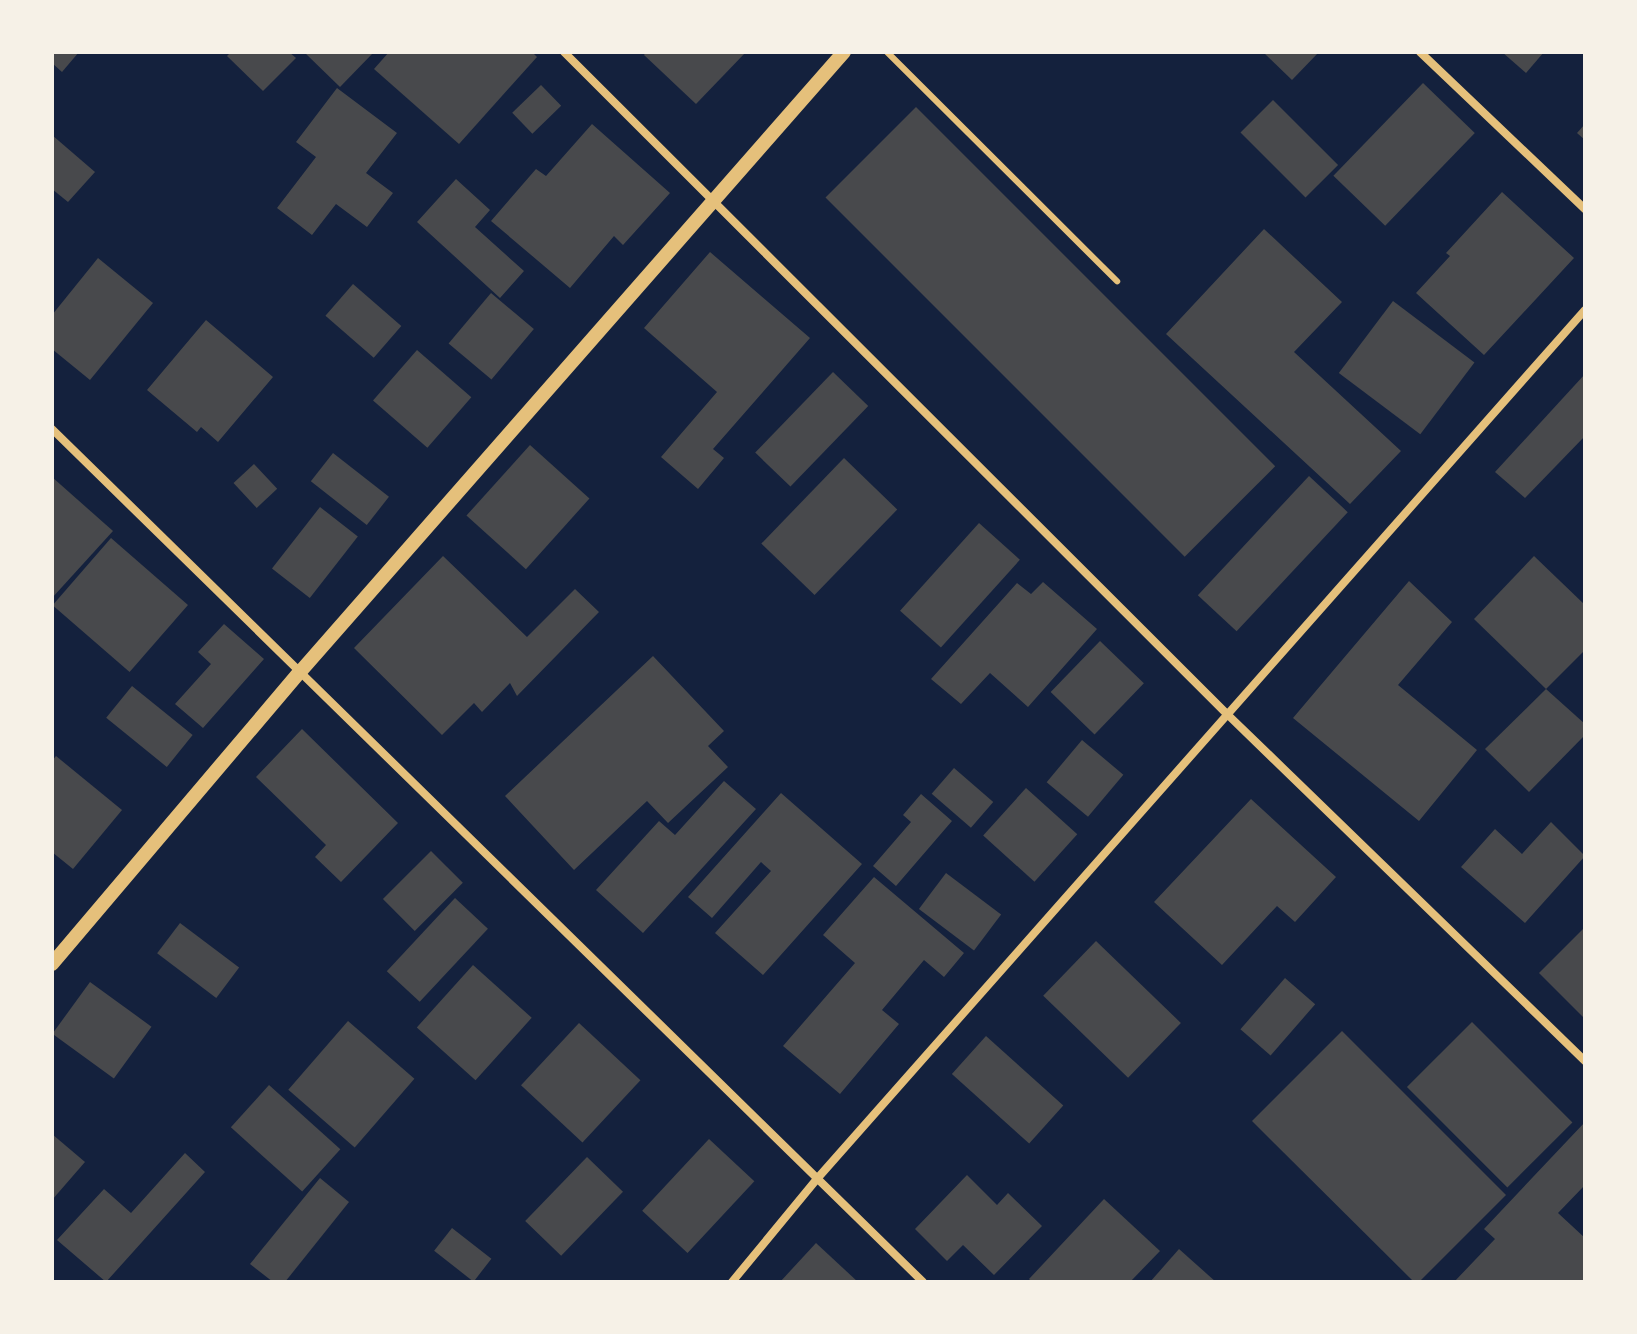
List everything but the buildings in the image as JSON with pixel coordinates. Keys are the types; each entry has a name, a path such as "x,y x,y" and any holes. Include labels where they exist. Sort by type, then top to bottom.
{"street":[{"path":"564,52 1227,714 1585,1061"},
{"path":"52,964 300,672 844,52"},
{"path":"1420,52 1585,209"},
{"path":"732,1282 816,1180 1585,310"},
{"path":"52,429 923,1282"}],"lane":[{"path":"887,52 1117,281"}]}
